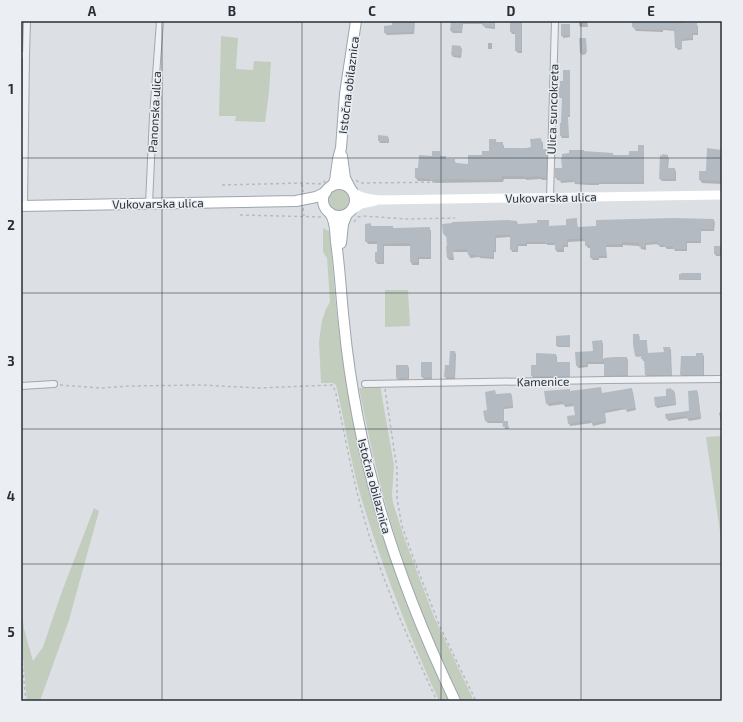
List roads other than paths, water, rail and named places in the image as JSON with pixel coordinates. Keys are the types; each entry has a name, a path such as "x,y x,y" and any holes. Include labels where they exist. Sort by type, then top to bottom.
{"main road":[{"name":"Istočna obilaznica","path":"329,189 335,181 341,148 345,94 356,21"},
{"name":"Istočna obilaznica","path":"341,148 345,178 351,190"},
{"path":"336,184 341,184 351,190 355,196 355,200 350,212 343,216 339,216 328,211 323,200 329,189 336,184"},
{"name":"Vukovarska ulica","path":"296,201 316,197 329,189"},
{"name":"Vukovarska ulica","path":"351,190 362,197 380,200 722,195"},
{"name":"Vukovarska ulica","path":"350,212 361,204 380,200"},
{"name":"Vukovarska ulica","path":"23,206 296,201 316,204 328,211"},
{"name":"Istočna obilaznica","path":"328,211 333,217 335,224 344,323 352,386 370,476 394,555 408,592 455,701"},
{"name":"Istočna obilaznica","path":"339,259 343,224 350,212"}],"street":[{"path":"23,206 24,55 27,21"},
{"name":"Panonska ulica","path":"149,204 153,116 160,21"},
{"name":"Ulica suncokreta","path":"550,198 555,21"},
{"name":"Kamenice","path":"364,384 722,379"},
{"path":"21,386 54,384"}]}
